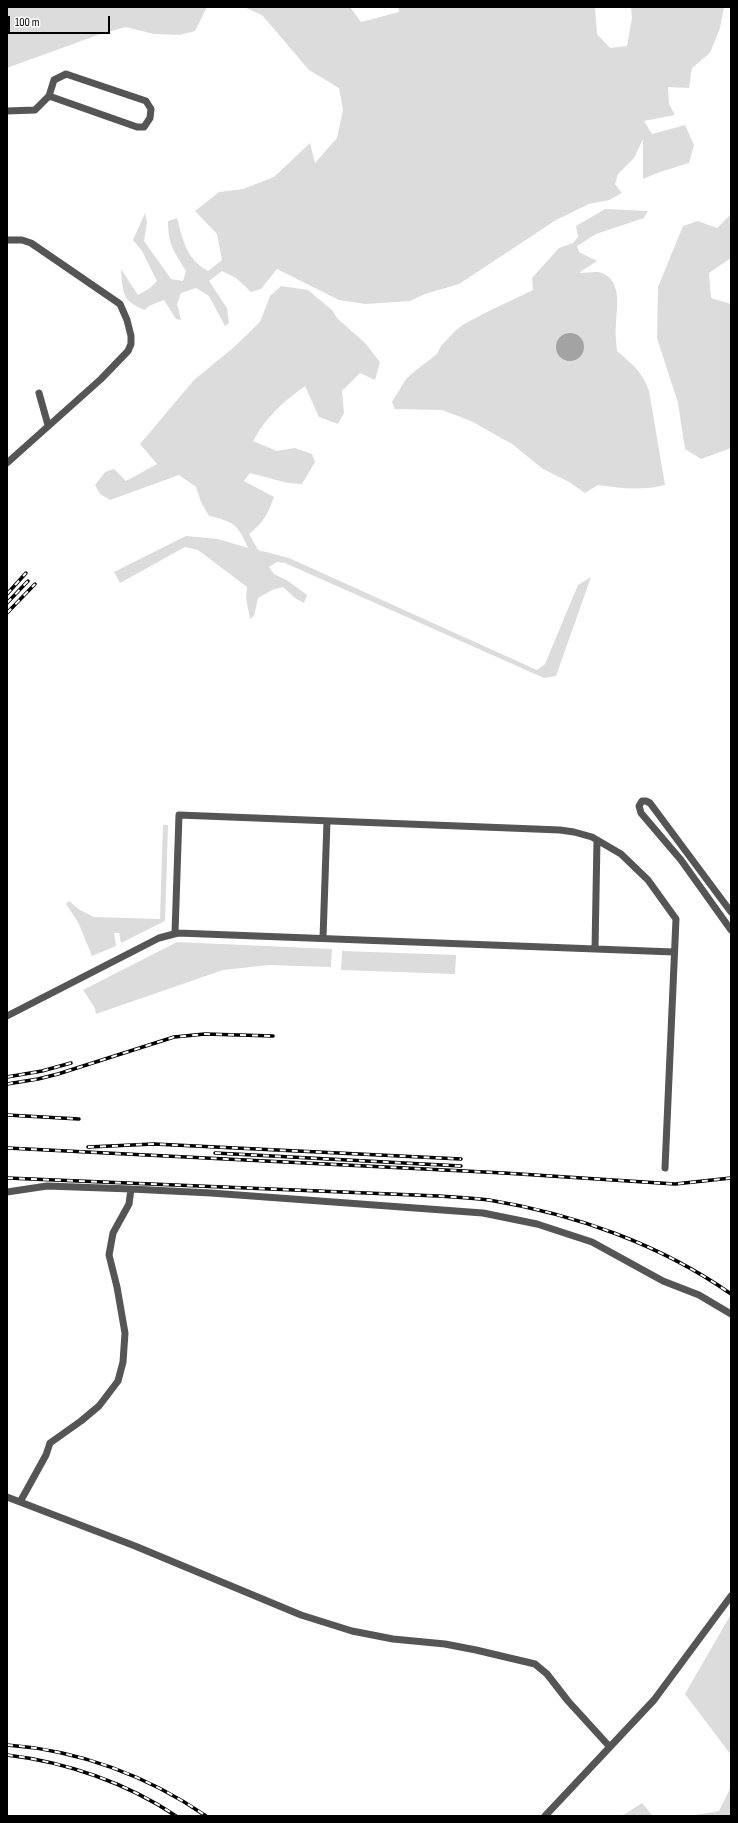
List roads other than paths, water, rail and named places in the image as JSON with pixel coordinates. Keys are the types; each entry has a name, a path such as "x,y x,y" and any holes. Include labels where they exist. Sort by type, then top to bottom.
{"street":[{"path":"7,111 35,110 48,96 54,80 66,74 146,101 152,109 150,118 144,127 136,127 48,96"},
{"path":"7,240 22,240 31,243 120,304 131,336 128,351 101,379 7,463"},
{"path":"39,393 48,425"},
{"path":"731,912 650,803 642,801 639,806 641,813 681,860 731,930"},
{"path":"175,933 179,815 560,830 574,832 597,840 621,854 635,867 648,880 676,919 666,1168"},
{"path":"323,938 327,821"},
{"path":"595,949 597,840"},
{"path":"7,1016 159,938 175,933 187,932 674,952"},
{"path":"7,1192 47,1186 131,1189 462,1210 503,1216 537,1224 592,1242 663,1281 699,1295 731,1314"},
{"path":"20,1502 46,1455 50,1443 82,1421 98,1406 118,1381 123,1362 124,1333 118,1288 109,1255 113,1234 129,1204 131,1189"},
{"path":"7,1497 135,1546 301,1615 352,1631 393,1639 445,1644 534,1664 547,1674 568,1701 609,1746"},
{"path":"545,1816 609,1746 654,1700 731,1596"}],"railway":[{"path":"7,594 26,573"},
{"path":"7,603 28,581"},
{"path":"7,613 35,584"},
{"path":"7,1084 58,1074 174,1037 205,1034 273,1036"},
{"path":"7,1077 42,1071 71,1063"},
{"path":"7,1115 79,1119"},
{"path":"88,1147 154,1144 461,1159"},
{"path":"7,1148 504,1173 675,1184 731,1178"},
{"path":"215,1153 461,1166"},
{"path":"7,1178 438,1196 489,1200 521,1206 584,1223 646,1246 704,1276 731,1294"},
{"path":"7,1745 60,1753 111,1767 160,1789 206,1816"},
{"path":"7,1755 51,1763 95,1776 117,1784 157,1804 176,1816"}]}
